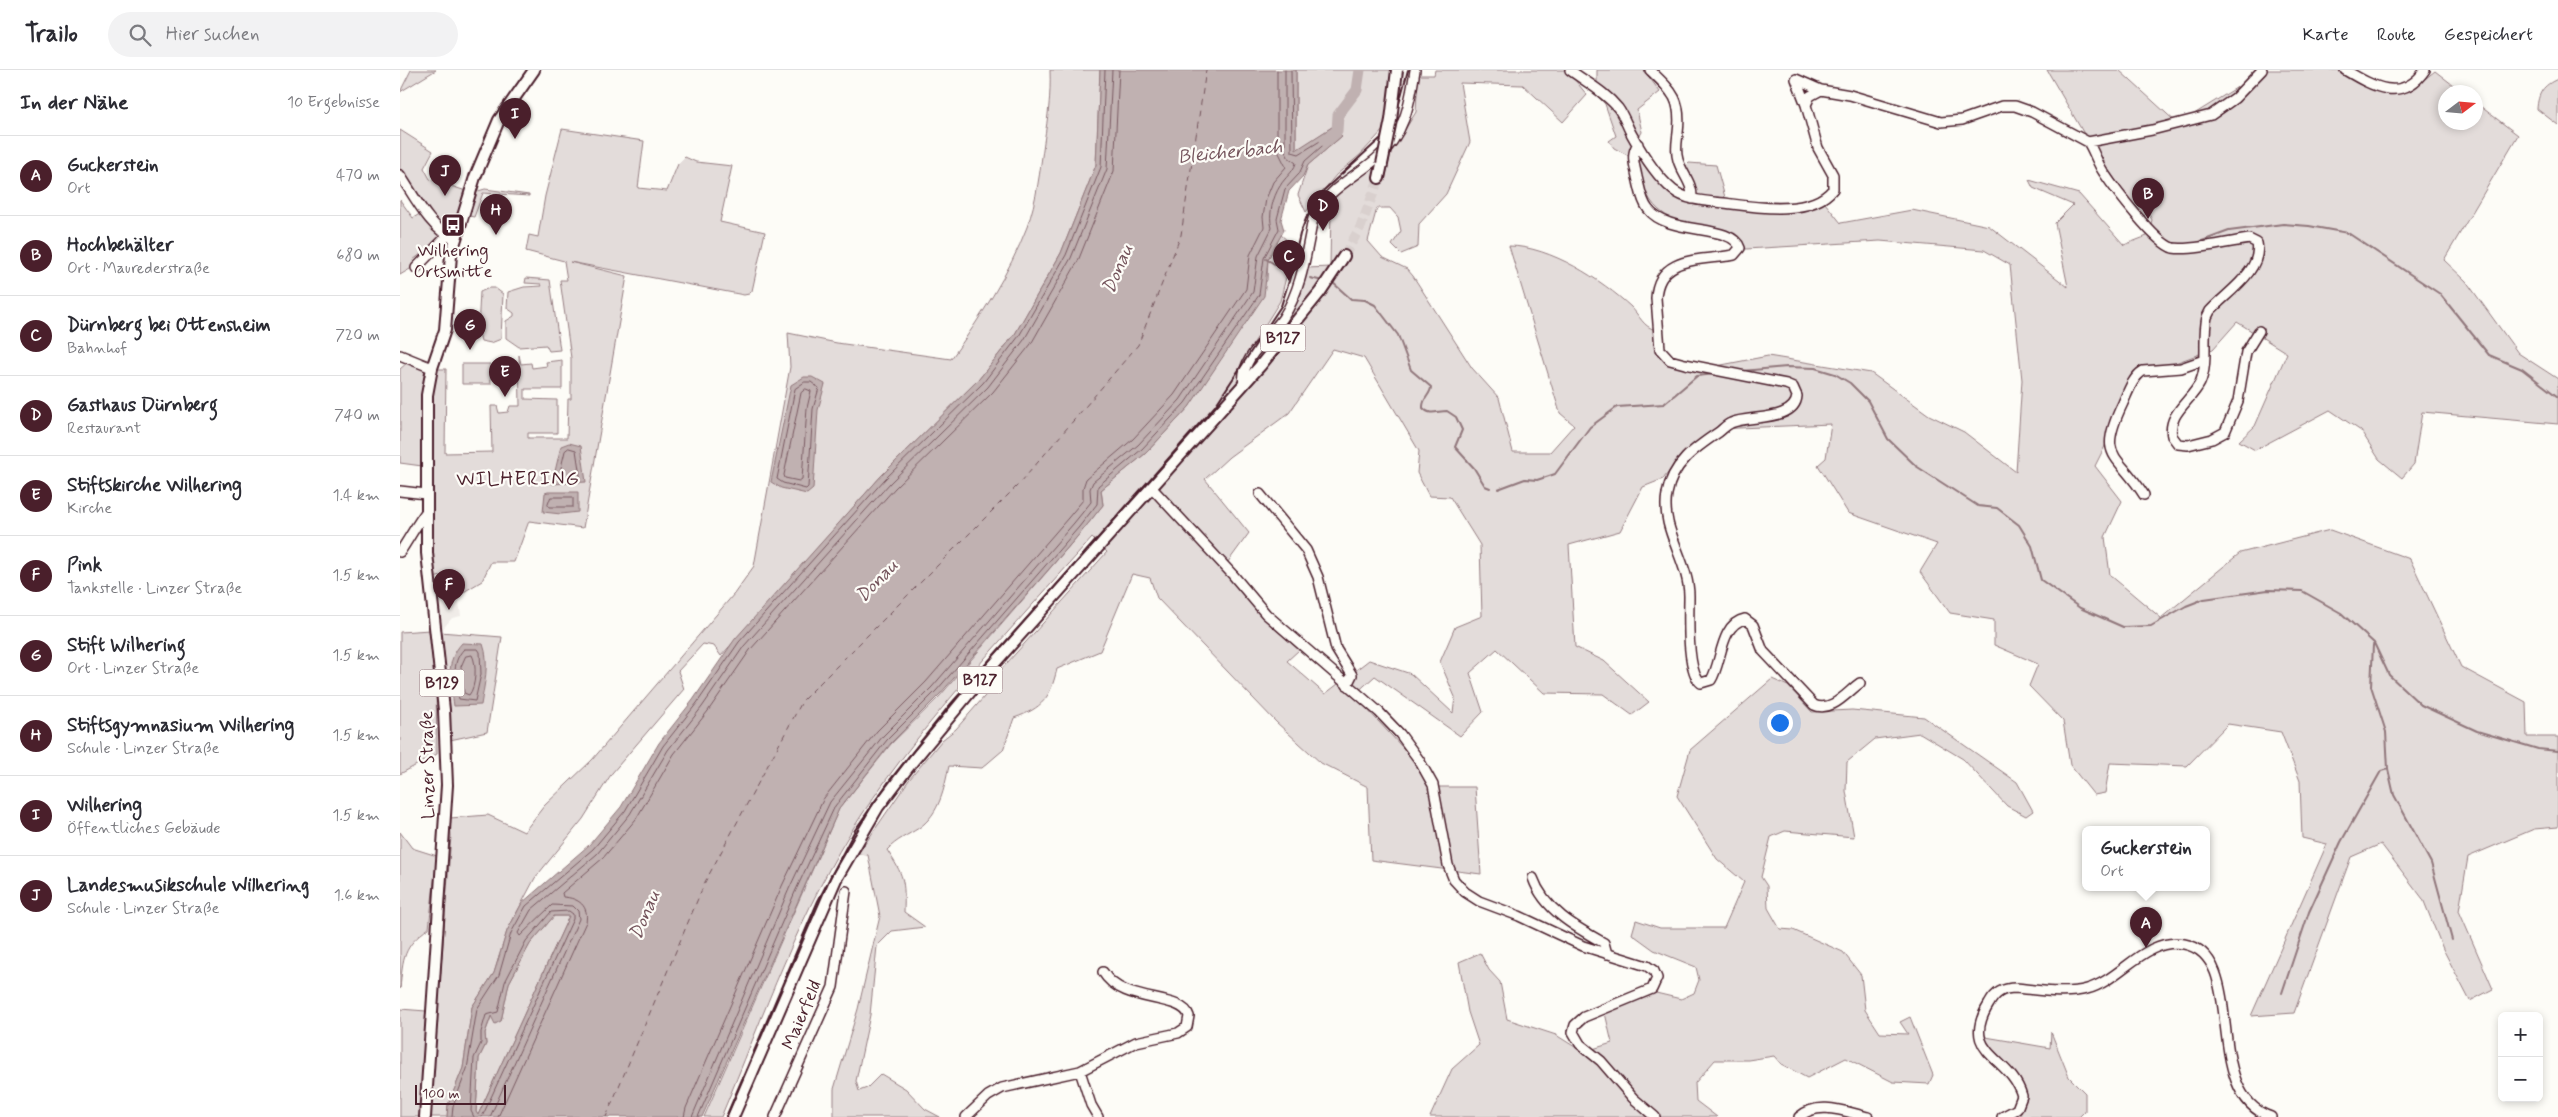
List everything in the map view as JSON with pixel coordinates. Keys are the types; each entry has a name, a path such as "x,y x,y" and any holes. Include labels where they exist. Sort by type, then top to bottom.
{"main road":[{"name":"Linzer Straße","path":"425,1117 446,792 446,733 428,568 426,411 432,368 444,330 451,237 492,134 510,102 534,70"},
{"path":"1378,178 1391,120 1397,70"},
{"name":"B127","path":"733,1117 825,904 864,829 949,717 1244,384 1320,292 1341,261"}],"street":[{"path":"1244,384 1242,373 1283,319 1299,283 1313,220 1318,209 1339,185 1376,159 1398,134 1409,109 1415,70"},
{"path":"1570,70 1611,100 1623,116 1638,144 1672,190 1692,199 1779,208 1812,202 1828,195 1833,189 1833,175 1818,148 1806,105 1796,79 1821,90 1850,95 1947,123 2002,106 2015,106 2032,112 2088,142 2104,174 2165,245 2180,248 2219,245 2249,239 2257,243 2258,253 2254,264 2210,311 2207,317 2204,360 2199,384 2172,422 2172,436 2181,445 2212,439 2226,432 2238,401 2246,352 2259,331"},
{"path":"1650,70 1671,90 1676,100 1679,120 1676,151 1684,175 1691,184 1692,199"},
{"path":"2088,142 2152,130 2211,115 2235,98 2262,70"},
{"path":"2344,70 2374,85 2398,90 2414,83 2425,70"},
{"path":"1806,105 1810,96 1821,90"},
{"path":"1638,144 1633,154 1634,162 1641,195 1650,211 1674,226 1727,235 1738,242 1740,248 1734,255 1685,261 1668,270 1662,276 1656,298 1660,349 1670,360 1786,384 1798,396 1796,402 1785,412 1737,421 1696,446 1684,458 1670,482 1666,502 1669,523 1688,578 1688,634 1696,679 1703,683 1711,680 1730,632 1738,622 1745,619 1753,625 1758,641 1768,656 1814,705 1820,707 1832,705 1860,682"},
{"path":"400,175 438,229 451,237 416,268"},
{"path":"400,355 432,368"},
{"path":"2144,495 2113,457 2110,448 2110,434 2122,405 2134,381 2143,370 2181,368 2204,360"},
{"path":"1152,488 1227,568 1260,609 1400,734 1427,774 1435,792 1448,865 1458,886 1479,901 1519,916 1578,944 1647,966 1656,974 1656,982 1649,991 1584,1017 1575,1025 1574,1036 1608,1069 1633,1098 1655,1117"},
{"path":"400,491 426,494"},
{"path":"1260,494 1300,542 1315,570 1336,648 1351,672 1352,677 1347,685"},
{"path":"400,552 417,527 421,515 426,512"},
{"path":"1533,878 1536,886 1556,910 1579,930 1604,943 1607,954"},
{"name":"Maierfeld","path":"775,1117 833,988 846,891"},
{"path":"2002,1117 2017,1109 2022,1096 2014,1080 1984,1048 1978,1038 1980,1023 1996,994 2002,990 2012,988 2072,991 2087,989 2101,983 2156,947 2182,943 2200,950 2216,969 2227,1052 2245,1096 2258,1112 2270,1117"},
{"path":"966,1117 988,1096 1002,1088 1080,1071 1136,1042 1178,1033 1188,1024 1188,1012 1182,1006 1139,997 1123,991 1108,980 1103,972"},
{"path":"1080,1071 1091,1105 1098,1117"},
{"path":"1799,1117 1808,1111 1820,1108 1868,1117"}],"shaded area":[{"path":"411,70 436,70 400,92"},
{"path":"1050,70 1100,70 1096,165 1061,253 1015,334 979,379 882,475 721,656 714,646 703,644 678,671 684,689 612,773 583,819 535,878 507,931 494,973 472,1007 463,1068 448,1105 447,1117 430,1117 451,836 450,818 488,815 524,832 544,806 592,760 734,594 754,566 790,367 788,333 837,343 951,359 973,328 1012,262 1027,227 1040,174 1049,106"},
{"path":"1296,70 1391,70 1385,128 1360,155 1336,175 1306,212 1298,195 1308,165 1342,136 1332,127 1296,151"},
{"path":"1435,70 1567,70 1587,95 1563,122 1523,85 1460,83 1470,142 1446,194 1419,224 1418,247 1401,254 1392,245 1401,231 1398,217 1390,208 1377,208 1368,241 1382,257 1407,269 1413,276 1472,368 1499,398 1513,452 1550,452 1574,425 1560,413 1509,246 1525,248 1558,258 1605,286 1631,307 1645,324 1656,330 1658,351 1701,369 1768,356 1871,373 1929,415 1964,432 2016,472 2022,380 2010,265 1984,250 1880,241 1746,249 1735,235 1682,223 1659,210 1650,200 1644,187 1638,157 1667,188 1692,202 1684,168 1689,163 1716,165 1726,201 1825,203 1841,223 1912,210 1989,226 2068,287 2055,223 2073,205 2033,188 2029,180 2079,194 2124,245 2147,236 2152,220 2148,212 2142,218 2087,139 2047,70 2119,70 2178,124 2265,70 2339,70 2368,87 2394,93 2416,86 2435,71 2453,85 2438,85 2438,130 2483,130 2483,108 2518,135 2444,260 2466,281 2518,353 2558,379 2558,424 2422,412 2414,464 2402,478 2379,459 2361,431 2330,410 2255,450 2239,441 2255,426 2287,353 2237,322 2213,349 2140,376 2095,466 2122,501 2105,537 2110,575 2161,618 2240,553 2330,530 2410,559 2461,667 2526,702 2527,737 2558,737 2558,827 2534,829 2468,857 2459,911 2493,989 2470,1001 2443,949 2423,899 2381,844 2351,857 2294,1013 2251,1016 2327,844 2302,838 2300,781 2281,732 2228,724 2187,766 2110,763 2105,793 2094,795 2070,765 2063,721 2029,686 2038,664 1994,645 1994,620 1950,613 1920,572 1937,544 1848,513 1818,465 1826,458 1831,424 1716,429 1688,449 1663,479 1643,487 1620,531 1569,545 1575,647 1604,661 1649,702 1632,715 1603,694 1544,693 1497,649 1470,673 1483,712 1460,736 1375,676 1354,695 1439,787 1475,787 1481,874 1371,860 1368,787 1321,763 1276,722 1157,598 1150,578 1132,574 1100,651 1057,669 1044,701 1032,710 1014,718 1003,750 982,768 949,766 940,800 932,815 919,828 898,840 887,850 897,866 904,885 904,912 925,927 892,931 877,946 870,1015 856,1081 859,1091 867,1088 881,1074 906,1089 925,1109 940,1117 834,1117 834,1089 858,1009 880,916 868,855 858,854 909,780 942,740 956,729 991,689 998,673 1107,552 1092,538 942,708 861,816 839,851 801,925 721,1117 704,1117 839,809 891,744 939,697 1083,530 1103,505 1101,490 1146,453 1189,407 1267,280 1268,259 1281,235 1294,246 1280,301 1250,349 1256,355 1288,315 1307,268 1330,267 1331,206 1325,202 1378,162 1373,178 1385,180 1391,152 1416,112 1418,75 1434,75","holes":["1333,349 1364,358 1419,451 1417,473 1429,496 1450,497 1480,545 1482,616 1455,627 1440,662 1455,697 1453,713 1411,674 1369,660 1325,694 1287,661 1299,650 1263,615 1225,566 1249,533 1205,479 1229,457 1289,413"]},
{"path":"1597,70 1644,70 1660,92 1637,110 1642,132 1629,156 1614,148 1609,141 1616,136 1605,104 1597,96"},
{"path":"2558,79 2558,125 2537,109 2542,90"},
{"path":"562,129 644,141 638,188 667,191 678,164 685,157 696,162 732,166 720,222 765,232 752,291 749,294 744,295 570,262 627,276 583,528 529,521 514,562 491,562 482,581 457,596 455,573 433,578 430,554 431,401 435,369 446,369 445,453 492,452 491,406 497,406 499,413 508,412 510,406 520,406 519,355 521,364 531,363 532,368 547,366 546,362 562,360 562,389 525,389 525,399 557,400 557,433 528,433 528,438 567,438 568,399 571,399 571,358 560,280 567,280 564,261 526,251 529,235 538,237 545,196"},
{"path":"400,130 433,151 424,168 430,179 466,191 454,223 436,223 400,170"},
{"path":"485,189 529,196 483,193 474,217 469,216 475,192"},
{"path":"400,200 413,218 423,212 441,239 413,260 415,266 400,275"},
{"path":"526,278 550,280 560,350 549,351 546,345 519,347 506,338 506,321 514,316 514,313 507,308 508,292 524,287 542,286 541,284 525,283"},
{"path":"489,288 495,288 503,294 501,339 491,343 481,341 478,329 480,292"},
{"path":"408,362 425,369 421,410 422,466 400,463 400,369"},
{"path":"462,364 490,364 491,384 462,384"},
{"path":"455,573 461,616 452,618 440,632 433,578"},
{"path":"430,630 436,684 437,754 400,774 400,632"},
{"path":"440,632 502,637 487,732 450,740"},
{"path":"1772,679 1788,686 1812,712 1852,710 1924,717 2017,782 2033,811 2026,816 2007,806 1963,759 1920,733 1875,739 1847,762 1846,791 1854,837 1785,831 1771,837 1761,877 1767,886 1768,908 1780,929 1793,930 1843,952 1861,975 1865,1010 1880,1033 1908,1034 1900,1022 1910,1017 1933,1075 1929,1084 1893,1082 1846,1058 1807,1078 1781,1064 1774,1056 1748,1060 1715,1060 1695,1083 1696,1101 1717,1117 1430,1117 1452,1069 1479,1045 1468,1012 1459,962 1480,953 1489,970 1500,982 1507,1019 1556,1035 1583,1052 1612,1043 1605,1013 1656,993 1681,999 1694,993 1699,980 1696,967 1654,950 1632,934 1636,920 1660,928 1724,928 1744,882 1717,859 1677,796 1690,750"},
{"path":"400,832 412,848 437,856 429,928 409,947 402,969 400,989"},
{"path":"554,916 569,916 478,1115 476,1112 479,1058 486,1044 485,1033 492,1015 501,1021 509,983 530,944"},
{"path":"400,1009 426,1011 420,1117 400,1117"},
{"path":"2051,1032 2069,1077 2085,1093 2085,1111 2079,1117 2024,1117 2020,1114 2025,1097 1980,1036 2050,1048"}],"water":[{"name":"Donau","path":"1100,70 1296,70 1296,150 1332,127 1342,136 1308,165 1303,176 1289,191 1281,220 1284,230 1268,259 1264,296 1189,407 1146,453 1101,490 1103,505 1083,530 940,694 891,743 839,809 702,1117 447,1117 448,1105 463,1068 472,1007 494,973 507,931 522,903 589,845 621,807 659,743 693,700 735,639 882,475 979,379 1015,334 1061,253 1096,165","holes":["554,916 569,916 478,1115 476,1112 479,1058 486,1044 485,1033 491,1016 495,1024 501,1021 509,983 530,944"]},
{"path":"804,377 812,377 825,384 818,410 813,489 807,494 781,488 771,482 791,385"},
{"path":"569,443 581,446 586,482 552,484 561,446"},
{"path":"578,492 578,512 561,514 543,512 545,493"},
{"path":"462,643 483,644 486,667 481,705 454,706 450,680 451,665 456,650"}],"waterway":[{"name":"Bleicherbach","path":"1325,141 1337,131 1338,115 1357,90 1360,70"},
{"path":"2194,244 2229,231 2283,224 2309,226 2348,233 2440,294 2489,355 2522,369 2558,397"},
{"path":"1266,259 1283,269"},
{"path":"1310,278 1323,281"},
{"path":"1332,282 1351,299 1365,300 1375,305 1398,335 1411,370 1431,387 1423,408 1428,412 1447,411 1456,417 1462,430 1455,447 1474,468 1485,486 1490,488"},
{"path":"1742,371 1787,367 1815,368 1835,374 1850,383 1868,401 1888,439 1916,466 1978,506 1997,508 2019,525 2032,546 2041,580 2080,608 2123,627 2151,626 2186,606 2204,599 2268,590 2302,591 2341,613 2374,643 2389,675 2421,705 2477,731 2538,749 2558,751"},
{"path":"1498,489 1525,479 1537,480 1555,474 1590,427 1617,407 1664,404 1697,376 1715,374"},
{"path":"2373,645 2371,686 2386,732 2388,769 2394,795 2431,863 2452,940"},
{"path":"2282,993 2309,912 2341,842 2381,771 2388,769"}],"ferry route":[{"path":"606,1117 705,882 803,700 1021,482 1138,345 1181,235 1206,70"}],"tunnel":[{"path":"1344,256 1361,226 1379,178"}],"railway":[{"path":"726,1117 818,901 855,830 890,780 949,706 1215,406 1281,306 1300,234 1307,216 1324,190 1381,138 1397,111 1408,70"}],"place":[{"name":"Wilhering","path":"515,139"},
{"name":"Landesmusikschule Wilhering","path":"445,196"},
{"name":"Hochbehälter","path":"2148,219"},
{"name":"Wilhering Ortsmitte","path":"453,225"},
{"name":"Gasthaus Dürnberg","path":"1323,231"},
{"name":"Stiftsgymnasium Wilhering","path":"496,235"},
{"name":"Dürnberg bei Ottensheim","path":"1289,281"},
{"name":"Stift Wilhering","path":"470,350"},
{"name":"Stiftskirche Wilhering","path":"505,397"},
{"name":"Pink","path":"449,610"},
{"name":"Guckerstein","path":"2146,948"}],"district":[{"name":"WILHERING","path":"518,479"}]}
